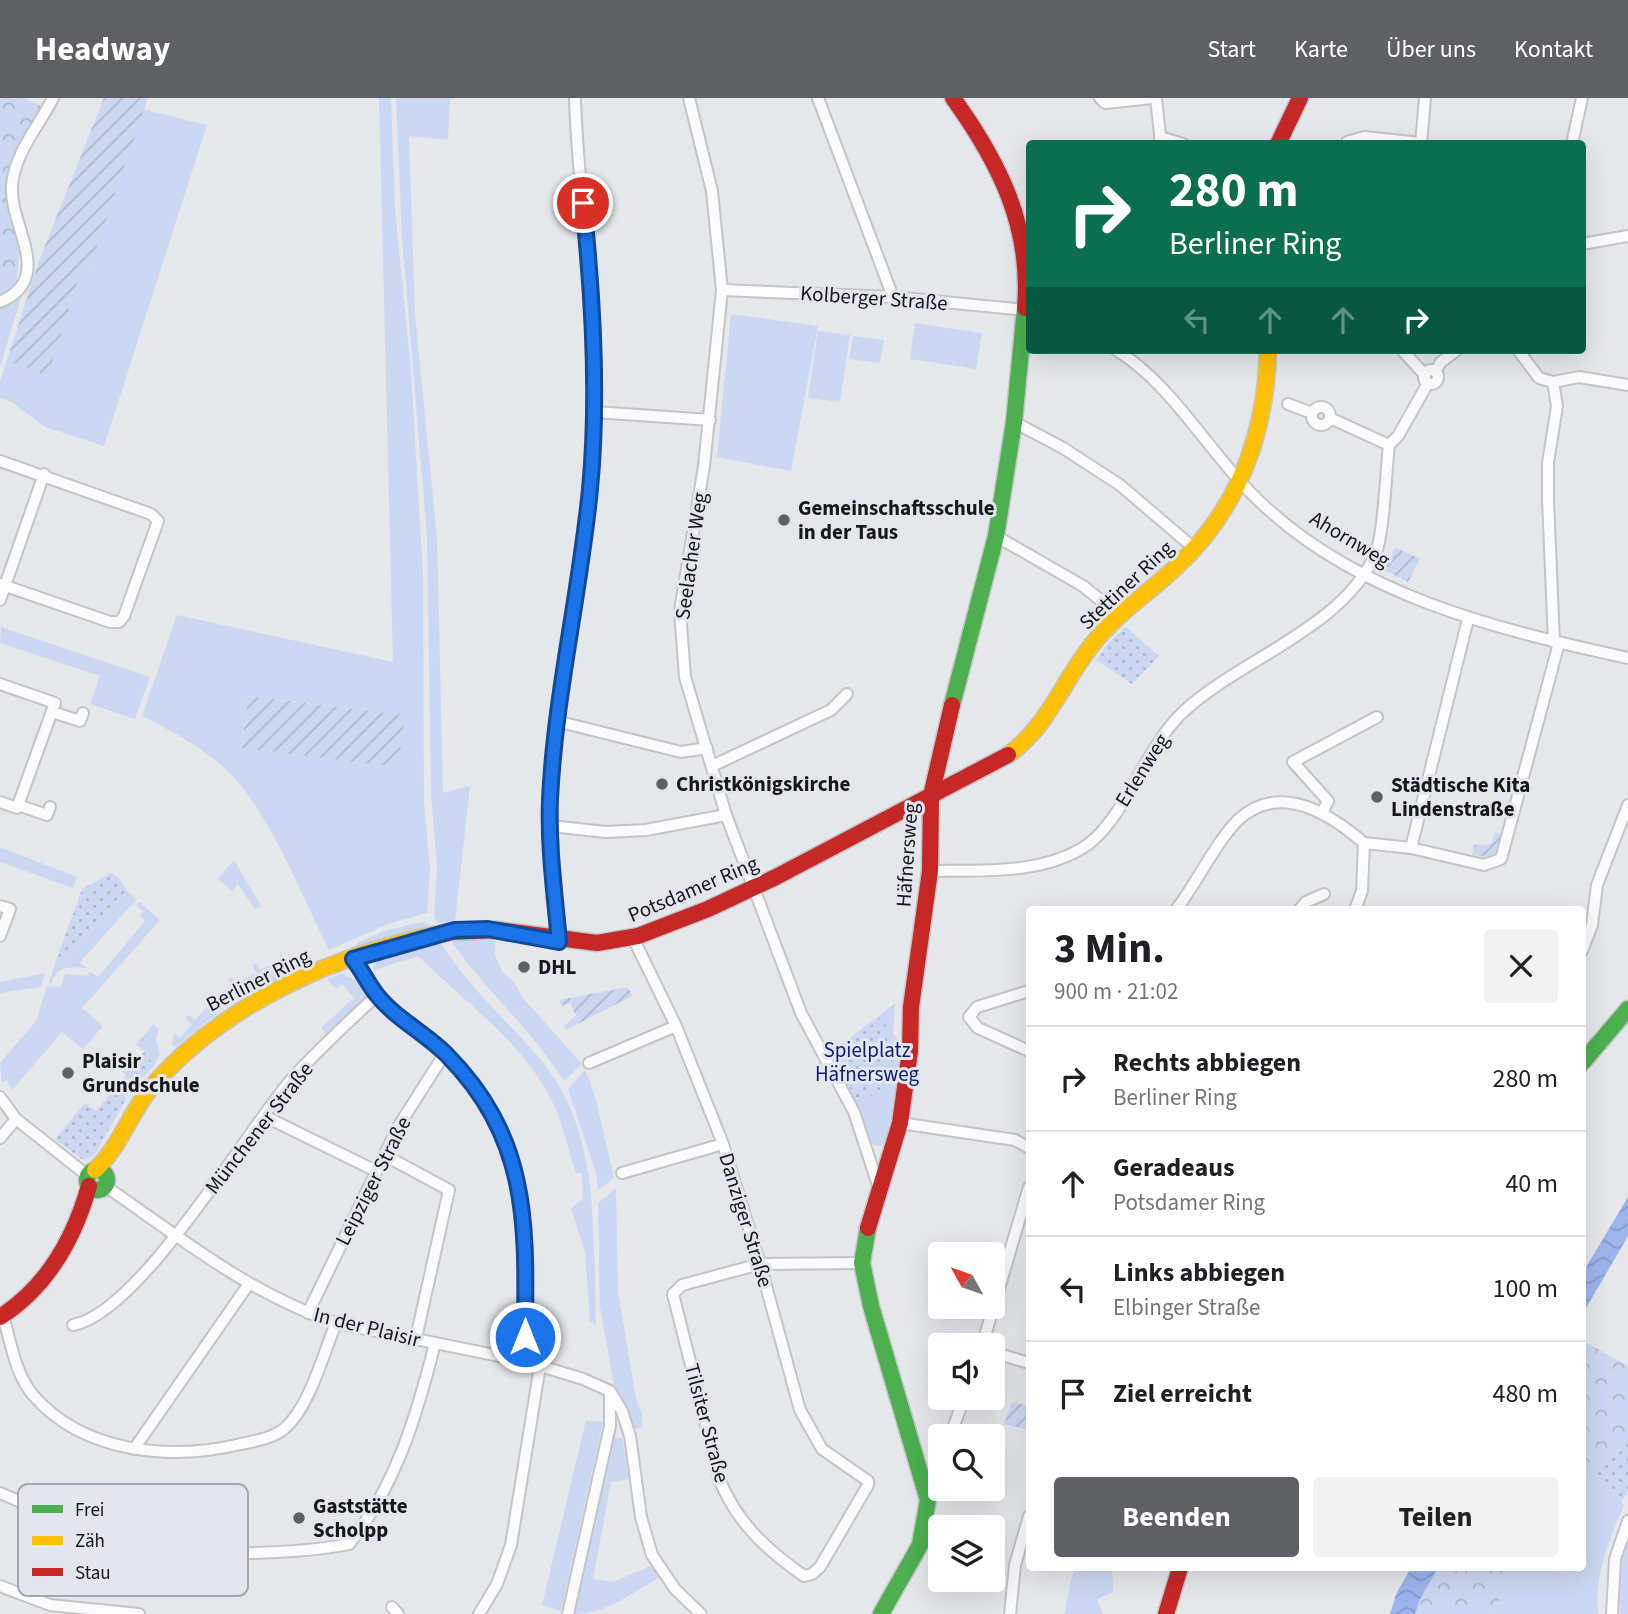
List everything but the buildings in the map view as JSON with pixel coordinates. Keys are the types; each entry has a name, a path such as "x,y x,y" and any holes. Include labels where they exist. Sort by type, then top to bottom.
{"street":[{"path":"0,302 11,297 26,276 26,244 13,205 12,187 22,152 53,98"},
{"path":"559,942 550,826 556,721 590,489 594,412 590,272 575,98"},
{"name":"Seelacher Weg","path":"689,98 712,191 722,290 710,420 680,611 685,677 726,815 801,1013 854,1112 880,1191"},
{"path":"818,98 893,297"},
{"name":"Häfnersweg","path":"953,98 986,144 1008,190 1024,252 1026,292"},
{"path":"1100,98 1105,103 1154,98 1160,140"},
{"path":"1280,140 1300,98"},
{"path":"1421,140 1425,98"},
{"path":"1573,140 1582,98"},
{"path":"1354,140 1364,137 1392,140"},
{"path":"1586,243 1628,236"},
{"name":"Kolberger Straße","path":"722,290 893,297 1026,312"},
{"name":"Häfnersweg","path":"928,1497 871,1306 862,1263 869,1224 900,1123 910,1051 911,1007 930,871 931,796 941,745 996,536 1014,422 1026,320"},
{"name":"Ahornweg","path":"1121,354 1145,373 1278,520 1362,575 1468,619 1628,659"},
{"name":"Stettiner Ring","path":"931,796 998,761 1021,745 1061,695 1091,646 1191,545 1214,526 1241,481 1262,419 1268,354"},
{"path":"1406,354 1429,377"},
{"path":"1288,404 1312,413 1313,422 1318,426 1324,425 1330,418 1389,445 1398,436 1429,377 1452,354"},
{"path":"1521,354 1539,378 1553,382 1580,377 1628,385"},
{"path":"1179,906 1237,821 1251,811 1283,803 1323,811 1364,843 1411,848 1484,865 1500,859 1556,643 1548,500 1548,463 1557,406 1553,382"},
{"path":"594,412 710,420"},
{"path":"1014,422 1063,448 1120,485 1191,545"},
{"name":"Erlenweg","path":"930,871 1019,869 1081,850 1107,825 1157,743 1182,714 1346,598 1376,553 1389,445"},
{"path":"0,461 150,514 157,519 124,616 119,622 110,622 3,584"},
{"path":"0,600 3,584 43,475"},
{"path":"996,536 1083,586 1120,616"},
{"path":"1411,848 1468,619"},
{"path":"0,684 55,703 17,808 0,802"},
{"path":"712,766 831,710 847,694"},
{"path":"52,712 80,721 82,713"},
{"path":"1323,811 1328,802 1293,762 1377,717"},
{"path":"556,721 681,752 707,748"},
{"name":"Potsdamer Ring","path":"411,940 455,930 488,929 559,942 633,938 754,888 931,796"},
{"path":"18,805 47,815 50,807"},
{"path":"1586,941 1592,926 1597,885 1628,805"},
{"path":"550,826 606,832 646,830 726,815"},
{"path":"1356,906 1362,891 1364,843"},
{"path":"1302,906 1324,894"},
{"path":"0,906 10,909 0,936"},
{"name":"Danziger Straße","path":"633,938 676,1027 723,1144 760,1264 795,1394 806,1423 822,1449 864,1476 869,1485 820,1567 812,1574 804,1576"},
{"name":"Berliner Ring","path":"1,1316 23,1302 54,1267 127,1118 173,1060 208,1028 254,1000 353,959 411,940"},
{"path":"353,959 377,995 445,1053 479,1094 502,1133 516,1169 524,1218 524,1361"},
{"path":"1026,993 977,1007 970,1012 971,1024 1026,1050"},
{"name":"Münchener Straße","path":"73,1325 85,1323 110,1304 176,1236 290,1080 377,995"},
{"path":"1586,1057 1628,1009"},
{"path":"589,1063 676,1027"},
{"name":"Leipziger Straße","path":"308,1313 398,1126 445,1053"},
{"name":"In der Plaisir","path":"0,1097 16,1119 96,1179 248,1285 336,1323 524,1361 610,1391"},
{"path":"264,1116 376,1171"},
{"path":"0,1138 16,1119"},
{"path":"900,1123 1015,1140 1026,1146"},
{"path":"622,1173 723,1144"},
{"path":"384,1155 449,1190 416,1338"},
{"path":"986,1333 1026,1197"},
{"path":"760,1264 862,1263"},
{"name":"Tilsiter Straße","path":"760,1264 682,1285 673,1294 728,1500 763,1545 804,1576"},
{"path":"134,1448 248,1285"},
{"path":"1,1316 24,1382 56,1418 107,1443 134,1448 200,1452 252,1442 283,1430 304,1400 336,1323"},
{"path":"248,1552 327,1548 349,1544 383,1496 408,1437 435,1343"},
{"path":"1005,1356 1026,1362"},
{"path":"479,1614 497,1584 511,1545 540,1366"},
{"path":"568,1614 610,1426 610,1391"},
{"path":"610,1391 622,1410 629,1436 641,1517 652,1555 675,1589 701,1614"},
{"path":"0,1493 18,1501"},
{"name":"Häfnersweg","path":"881,1614 918,1552 929,1518 929,1501"},
{"path":"1612,1614 1615,1559 1628,1521"},
{"path":"1010,1614 1015,1565 1026,1526"},
{"path":"1166,1614 1179,1571"},
{"path":"0,1586 18,1593"},
{"path":"26,1596 50,1605 139,1614"}],"green space":[{"path":"0,98 24,98 43,107 18,148 8,174 8,196 18,239 19,260 16,287 0,295"},
{"path":"104,98 148,98 89,269 81,271 48,376 7,360 39,261"},
{"path":"379,98 391,98 395,209 411,370 423,576 424,801 430,869 427,913 388,924 329,950 279,846 243,788 209,755 142,716 177,615 393,662","holes":["248,696 404,715 398,766 242,748"]},
{"path":"396,98 450,98 448,140 409,136 415,315 437,537 443,793 470,786 455,921 438,923 434,917 437,865 431,793 427,536 402,237"},
{"path":"143,109 207,125 104,446 45,427 11,402 0,398 0,381 7,360 47,375 81,270 89,269"},
{"path":"23,291 0,367 0,308"},
{"path":"731,314 818,326 791,471 717,457"},
{"path":"915,323 982,333 976,369 910,359"},
{"path":"818,331 850,335 840,402 808,398"},
{"path":"853,336 884,340 880,363 849,359"},
{"path":"1395,547 1420,559 1408,582 1384,570"},
{"path":"1,627 150,677 135,719 90,704 100,676 0,643"},
{"path":"1126,627 1159,656 1132,684 1096,660 1109,642"},
{"path":"248,696 405,715 398,767 242,748"},
{"path":"1495,832 1502,834 1495,853 1487,857 1472,855 1474,845 1491,844"},
{"path":"0,847 77,877 73,888 0,862"},
{"path":"234,860 261,906 255,909 238,884 232,891 218,879"},
{"path":"111,873 118,877 127,890 71,956 55,964 82,889"},
{"path":"127,890 136,900 80,962 86,968 64,968 57,973 52,983 49,983 55,964 71,956"},
{"path":"139,902 160,920 82,1008 103,1026 83,1049 62,1032 12,1090 7,1080 2,1083 0,1063 36,1021 47,986 61,987 65,974 87,976 90,971 98,977 145,921 140,916 143,911 136,905"},
{"path":"422,922 431,925 355,948 357,943 387,930"},
{"path":"462,938 495,939 495,955 502,972 514,982 523,998 582,1064 564,1081 538,1044 451,941"},
{"path":"441,943 464,975 544,1064 563,1092 576,1123 585,1155 590,1189 596,1325 590,1321 585,1252 571,1209 583,1198 582,1173 576,1173 556,1109 539,1079 525,1059 491,1023 418,956 374,970 373,966 377,961"},
{"path":"279,950 291,969 327,958 229,1004 175,1047 172,1044 174,1033 180,1038 192,1024 186,1018 188,1015 195,1020 215,997 210,990 216,995 232,986 228,979 232,977 236,984 256,973 252,965 256,963 260,970 281,959"},
{"path":"45,973 41,987 0,993 0,982"},
{"path":"341,974 357,980 366,997 327,1035 321,1028 354,998 342,984 336,989 327,979"},
{"path":"628,987 632,996 566,1030 564,1026 576,1016 570,1003 562,1006 559,1000"},
{"path":"895,1003 893,1034 902,1042 899,1082 891,1127 880,1147 870,1143 858,1108 830,1054"},
{"name":"Spielplatz Häfnersweg","path":"885,1014 893,1061 891,1069 879,1093 856,1100 833,1056"},
{"path":"153,1024 159,1029 156,1040 160,1054 153,1067 142,1038"},
{"path":"142,1037 153,1067 124,1096 126,1099 94,1156 83,1160 55,1139 85,1103 96,1111 126,1075 120,1070 130,1058 135,1062 144,1052 136,1044"},
{"path":"585,1070 595,1096 614,1178 598,1190 596,1173 568,1089"},
{"path":"616,1188 618,1292 636,1399 642,1413 642,1427 633,1430 626,1405 614,1385 600,1307 598,1203"},
{"path":"1586,1342 1628,1366 1628,1443 1586,1475"},
{"path":"1012,1402 1026,1405 1026,1429 1004,1424"},
{"path":"586,1420 603,1422 561,1611 542,1605"},
{"path":"622,1438 629,1479 611,1482 593,1579 613,1582 651,1566 660,1577 608,1607 574,1614 612,1439"},
{"path":"1628,1443 1628,1491 1621,1502 1590,1470"},
{"path":"1590,1470 1624,1505 1608,1545 1601,1572 1598,1614 1492,1614 1514,1571 1586,1571 1586,1475"},
{"path":"1628,1543 1628,1614 1620,1614 1621,1555"},
{"path":"1073,1571 1112,1571 1113,1592 1097,1599 1103,1614 1064,1614"},
{"path":"1436,1571 1514,1571 1492,1614 1415,1614 1420,1599"}],"water":[{"path":"1628,1197 1628,1236 1586,1308 1586,1267"},
{"path":"1409,1571 1436,1571 1420,1599 1415,1614 1390,1614 1397,1592"}],"traffic: fast":[{"path":"952,705 996,536 1014,422 1025,308"},
{"path":"1586,1058 1628,1009"},
{"path":"97,1170 104,1173 107,1180 104,1187 97,1190 90,1187 87,1180 90,1173 97,1170"},
{"path":"868,1228 862,1263 871,1306 928,1500 920,1545 881,1614"}],"traffic: slow":[{"path":"1008,755 1035,730 1095,641 1123,612 1174,569 1215,522 1231,496 1254,441 1266,381 1268,354"},
{"path":"95,1170 111,1151 155,1083 184,1054 251,1004 327,967 407,941 448,932"}],"traffic: jam":[{"path":"953,98 985,146 1009,197 1023,250 1025,308"},
{"path":"1280,140 1300,98"},
{"path":"868,1228 900,1123 910,1051 911,1007 930,871 931,796 952,705"},
{"path":"448,932 498,930 597,943 638,936 708,909 776,877 1008,755"},
{"path":"0,1317 32,1291 56,1260 67,1243 89,1186"},
{"path":"1166,1614 1179,1571"}],"place":[{"name":"Gemeinschaftsschule in der Taus","path":"784,520"},
{"name":"Christkönigskirche","path":"662,784"},
{"name":"Städtische Kita Lindenstraße","path":"1377,797"},
{"name":"DHL","path":"524,967"},
{"name":"Plaisir Grundschule","path":"68,1073"},
{"name":"Gaststätte Scholpp","path":"299,1518"}],"route":[{"path":"525,1337 524,1211 516,1169 502,1133 463,1073 445,1053 377,995 353,959 411,940 455,930 488,929 559,942 550,800 556,721 590,489 594,412 590,272 583,203"}]}
